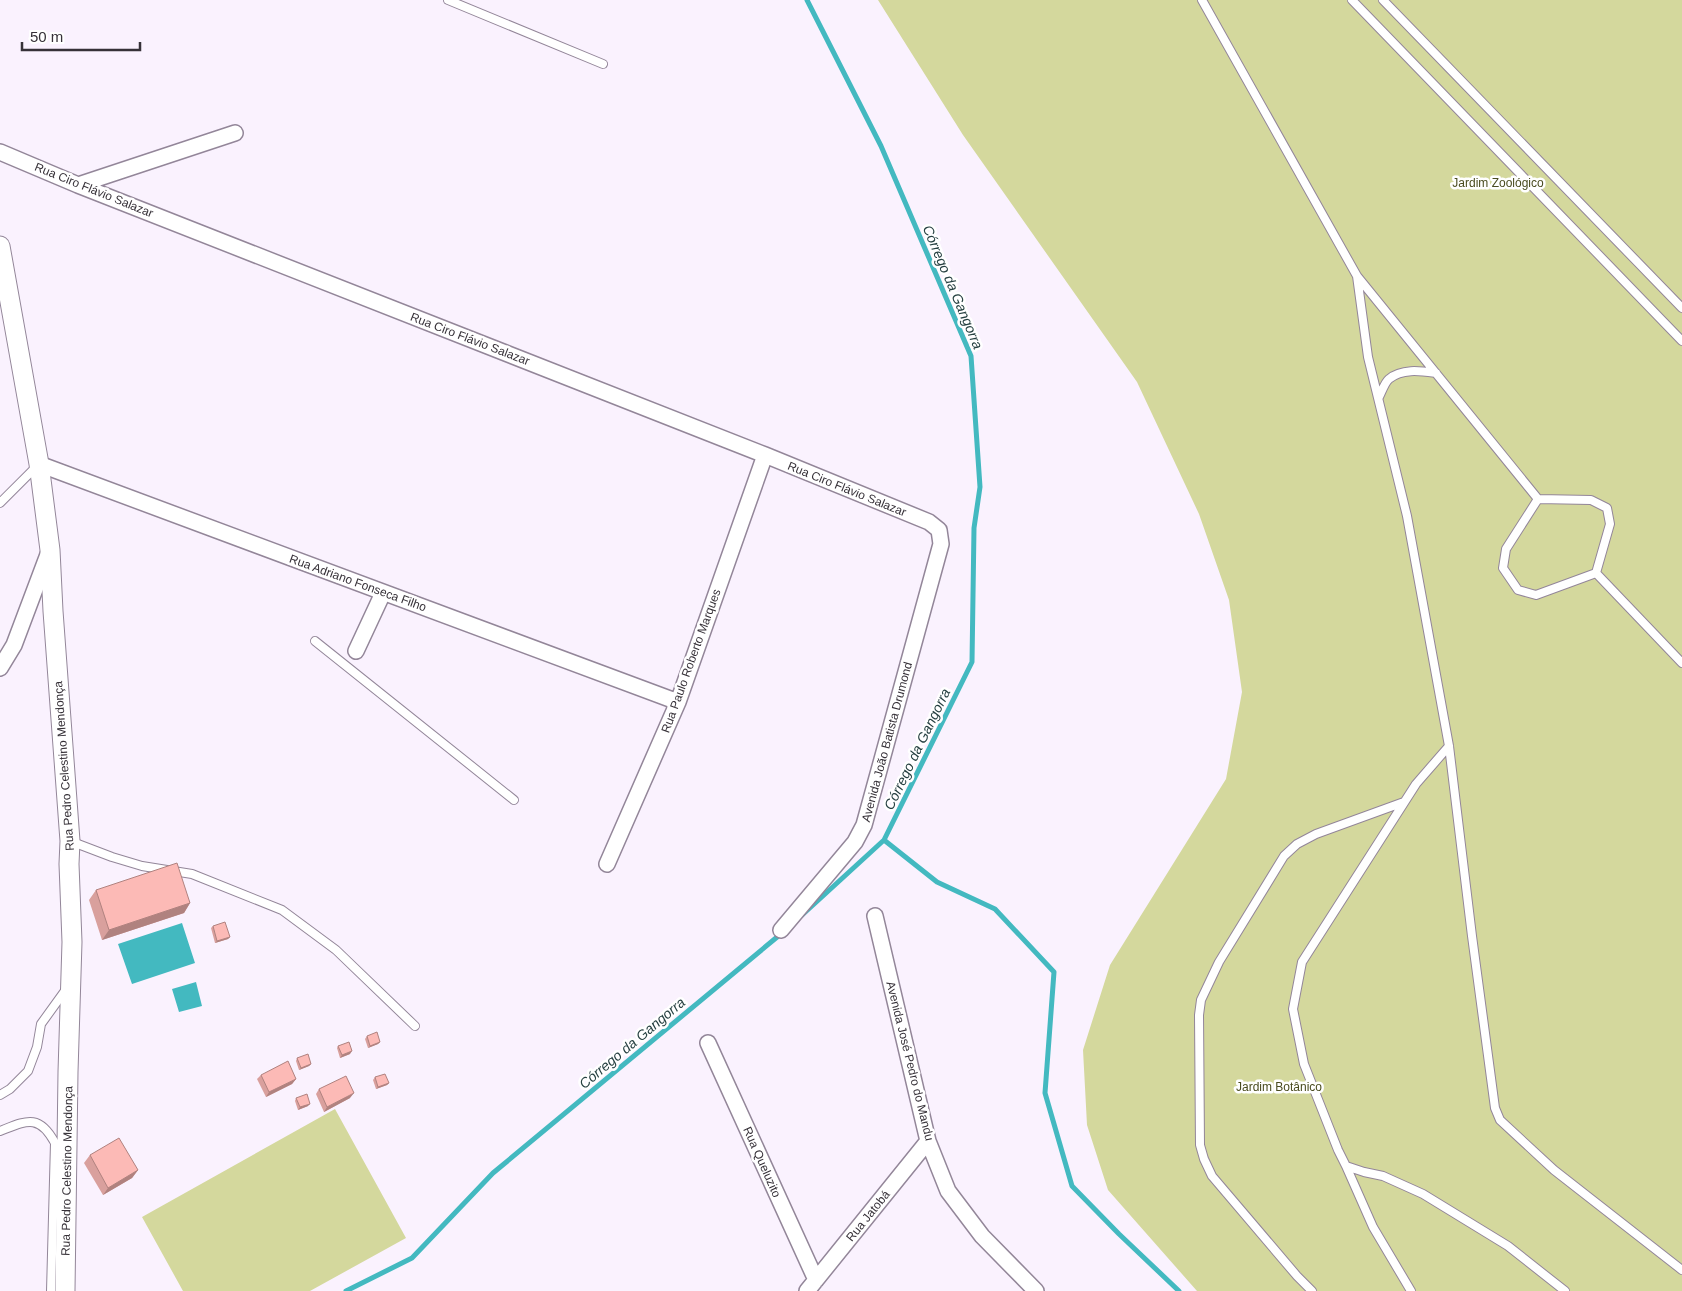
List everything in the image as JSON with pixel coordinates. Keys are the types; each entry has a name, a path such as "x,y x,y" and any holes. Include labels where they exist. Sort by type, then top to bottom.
{"street":[{"path":"78,185 235,132"},
{"name":"Rua Ciro Flávio Salazar","path":"0,152 78,185 765,455 929,522 939,530"},
{"name":"Rua Pedro Celestino Mendonça","path":"0,246 39,464 50,550 70,841 72,942 65,1291"},
{"name":"Rua Paulo Roberto Marques","path":"608,864 678,702 765,455"},
{"name":"Rua Adriano Fonseca Filho","path":"39,464 678,702"},
{"name":"Avenida João Batista Drumond","path":"781,930 855,842 864,825 941,544 939,530"},
{"path":"0,668 14,645 50,550"},
{"path":"356,651 383,593"},
{"name":"Avenida José Pedro do Mandu","path":"875,916 928,1141 948,1191 982,1236 1026,1288"},
{"name":"Rua Queluzito","path":"708,1043 807,1288"},
{"name":"Rua Jatobá","path":"807,1288 928,1141"}],"lane":[{"path":"448,0 603,64"},
{"path":"1202,0 1357,276 1538,499 1591,500 1607,508 1610,524 1596,573"},
{"path":"1352,0 1682,341"},
{"path":"1383,0 1682,308"},
{"path":"1357,276 1368,357 1407,516 1449,746 1494,1108 1500,1120 1554,1170 1682,1270"},
{"path":"1379,396 1388,379 1399,374 1418,370 1436,373"},
{"path":"0,503 39,464"},
{"path":"1538,499 1506,549 1503,568 1518,590 1536,595 1596,573"},
{"path":"1596,573 1682,663"},
{"path":"315,641 514,800"},
{"path":"347,667 356,651"},
{"path":"1410,1291 1373,1227 1338,1150 1304,1064 1292,1009 1302,962 1416,784 1449,746"},
{"path":"1312,1291 1296,1276 1212,1176 1204,1159 1200,1145 1199,1015 1201,1000 1224,954 1284,856 1297,844 1316,834 1404,802"},
{"path":"70,841 142,866 192,874 282,910 336,950 415,1026"},
{"path":"0,1095 10,1089 28,1071 37,1047 42,1024 70,984"},
{"path":"0,1131 23,1122 36,1122 49,1132 55,1142 51,1291"},
{"path":"1346,1166 1383,1176 1423,1194 1508,1246 1565,1291"}],"green space":[{"path":"878,0 1682,0 1682,1291 1197,1291 1108,1190 1087,1125 1083,1050 1110,965 1226,779 1242,692 1229,600 1199,514 1137,382 963,135"},
{"path":"335,1109 406,1238 310,1291 183,1291 142,1217"}],"water":[{"path":"182,923 195,963 132,984 118,944"},
{"path":"196,982 202,1006 179,1012 172,989"}],"building":[{"path":"177,863 190,903 109,930 96,890"},
{"path":"225,922 230,937 217,941 213,926"},
{"path":"377,1032 380,1042 370,1046 367,1036"},
{"path":"349,1042 352,1051 342,1055 338,1046"},
{"path":"308,1054 311,1064 301,1068 297,1058"},
{"path":"288,1061 296,1079 269,1092 261,1075"},
{"path":"385,1074 389,1083 378,1087 375,1077"},
{"path":"346,1076 354,1093 327,1107 319,1089"},
{"path":"307,1094 310,1104 300,1107 296,1098"},
{"path":"119,1138 138,1170 108,1188 90,1155"}],"waterway":[{"name":"Córrego da Gangorra","path":"801,916 884,840 972,662 974,528 980,487 971,356 881,146 807,0"},
{"path":"884,840 937,882 995,909 1054,972 1045,1093 1072,1186 1179,1291"},
{"name":"Córrego da Gangorra","path":"346,1291 412,1258 493,1173 782,933"}],"park label":[{"name":"Jardim Zoológico","path":"1498,183"},
{"name":"Jardim Botânico","path":"1279,1087"}]}
